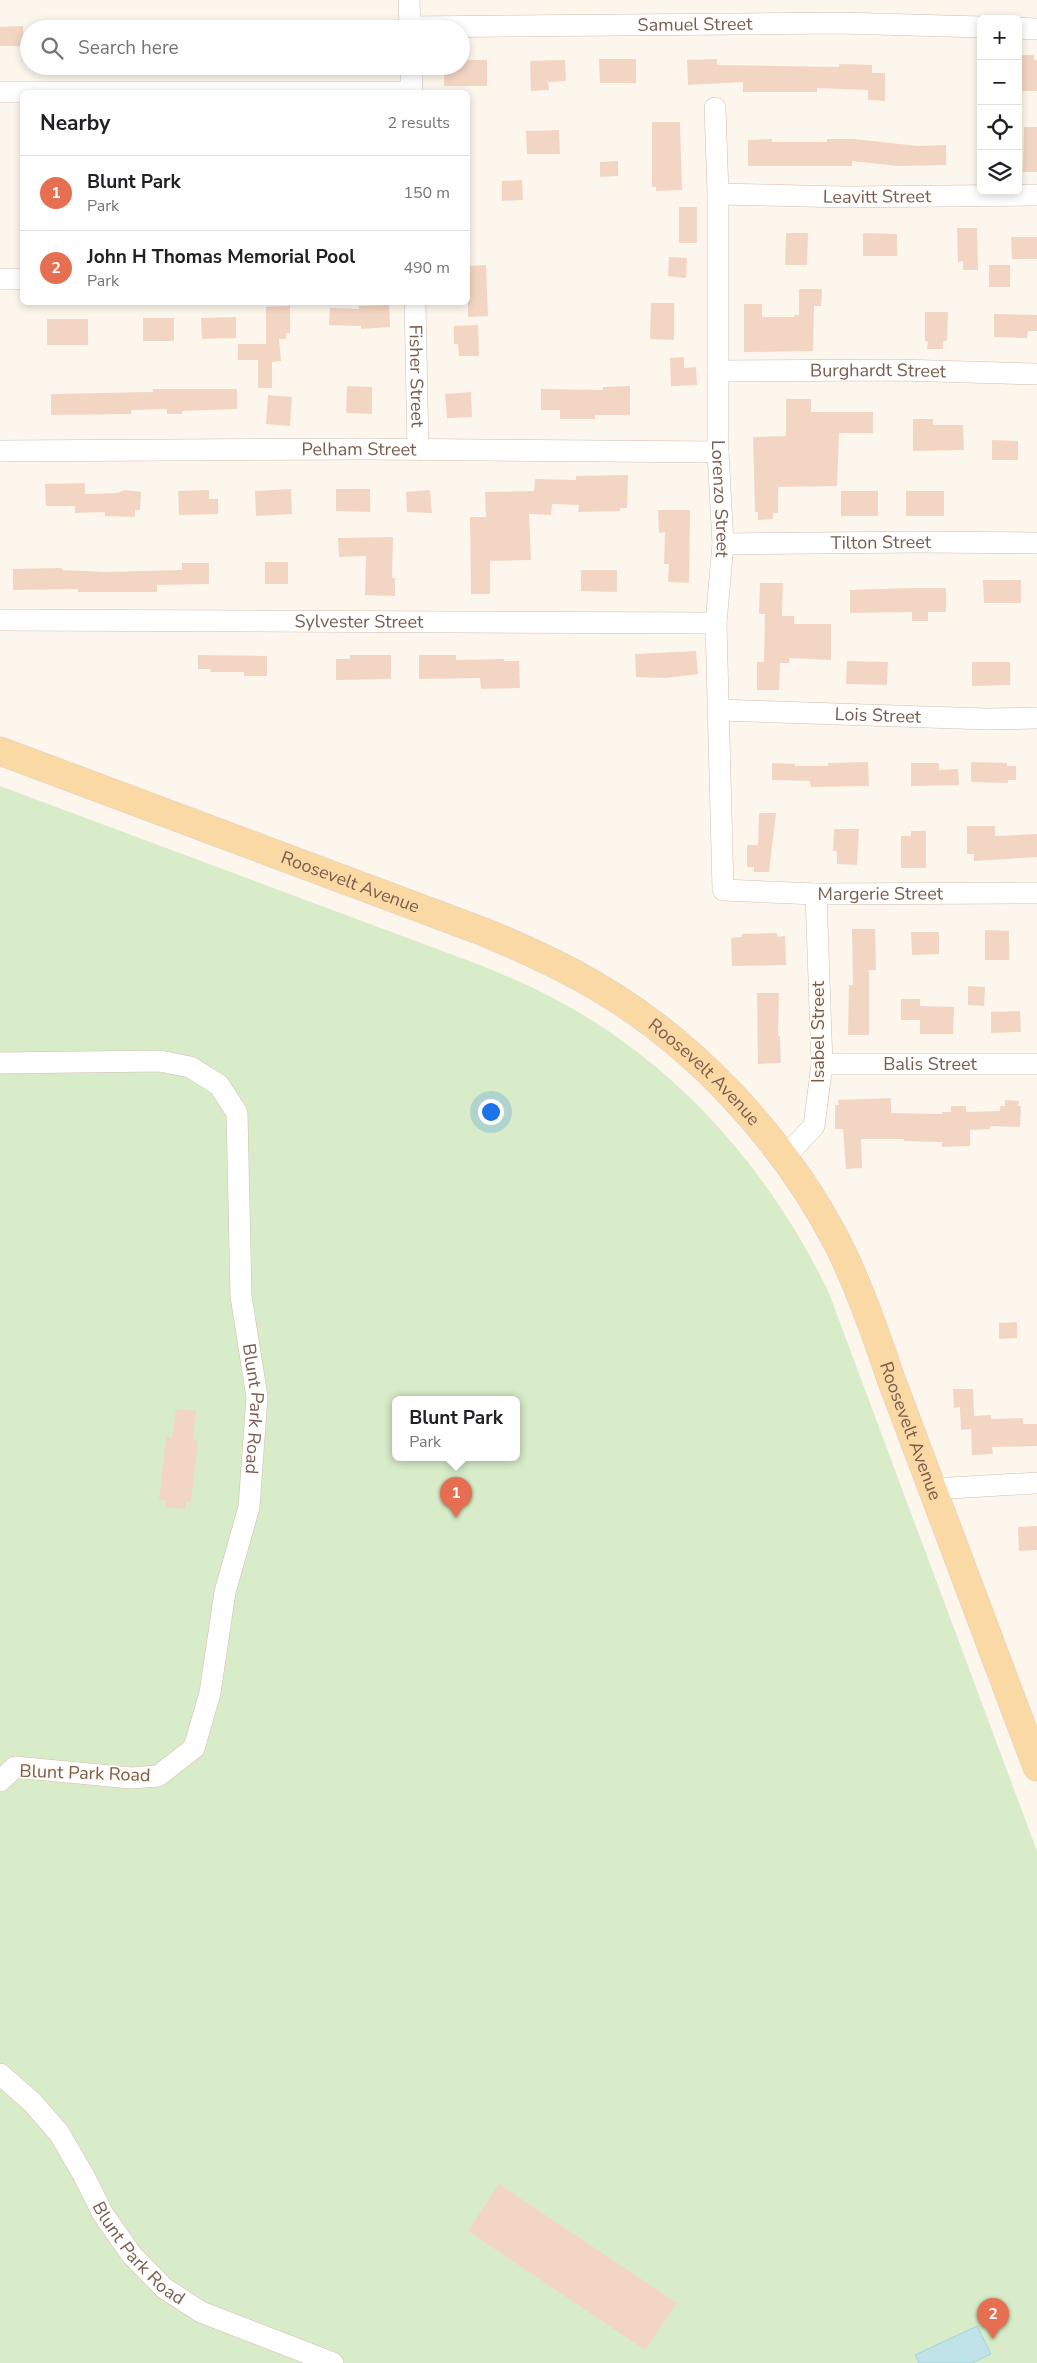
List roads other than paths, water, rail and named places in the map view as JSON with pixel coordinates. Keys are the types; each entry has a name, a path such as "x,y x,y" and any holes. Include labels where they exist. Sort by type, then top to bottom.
{"main road":[{"name":"Roosevelt Avenue","path":"0,751 484,932 565,969 621,1001 670,1040 740,1106 784,1158 822,1217 857,1286 1037,1767"}],"street":[{"path":"409,0 410,20"},
{"name":"Samuel Street","path":"470,27 841,23 977,27"},
{"path":"1022,28 1037,28"},
{"path":"411,75 412,90"},
{"path":"0,92 20,92"},
{"name":"Lorenzo Street","path":"715,108 718,194 718,452 723,544 716,623 723,890"},
{"name":"Leavitt Street","path":"718,194 847,198 1037,195"},
{"path":"0,280 20,279"},
{"name":"Fisher Street","path":"416,305 418,450"},
{"name":"Burghardt Street","path":"718,371 899,370 1037,374"},
{"name":"Pelham Street","path":"0,450 718,452"},
{"name":"Tilton Street","path":"723,544 1037,543"},
{"name":"Sylvester Street","path":"0,620 716,623"},
{"name":"Lois Street","path":"719,710 977,718 1037,718"},
{"name":"Margerie Street","path":"723,890 816,894 1037,893"},
{"name":"Isabel Street","path":"784,1158 814,1126 822,1064 816,894"},
{"name":"Blunt Park Road","path":"0,1063 160,1061 190,1067 219,1084 237,1113 241,1296 257,1397 249,1508 225,1592 210,1693 194,1748 158,1776 131,1778 14,1767 0,1781"},
{"name":"Balis Street","path":"822,1064 1037,1064"},
{"path":"934,1489 1037,1483"},
{"name":"Blunt Park Road","path":"0,2074 32,2102 59,2133 103,2214 131,2254 164,2288 201,2312 333,2363"}],"water":[{"path":"977,2326 991,2354 972,2363 919,2363 915,2355"}],"place":[{"name":"Blunt Park","path":"456,1518"},
{"name":"John H Thomas Memorial Pool","path":"993,2339"}]}
